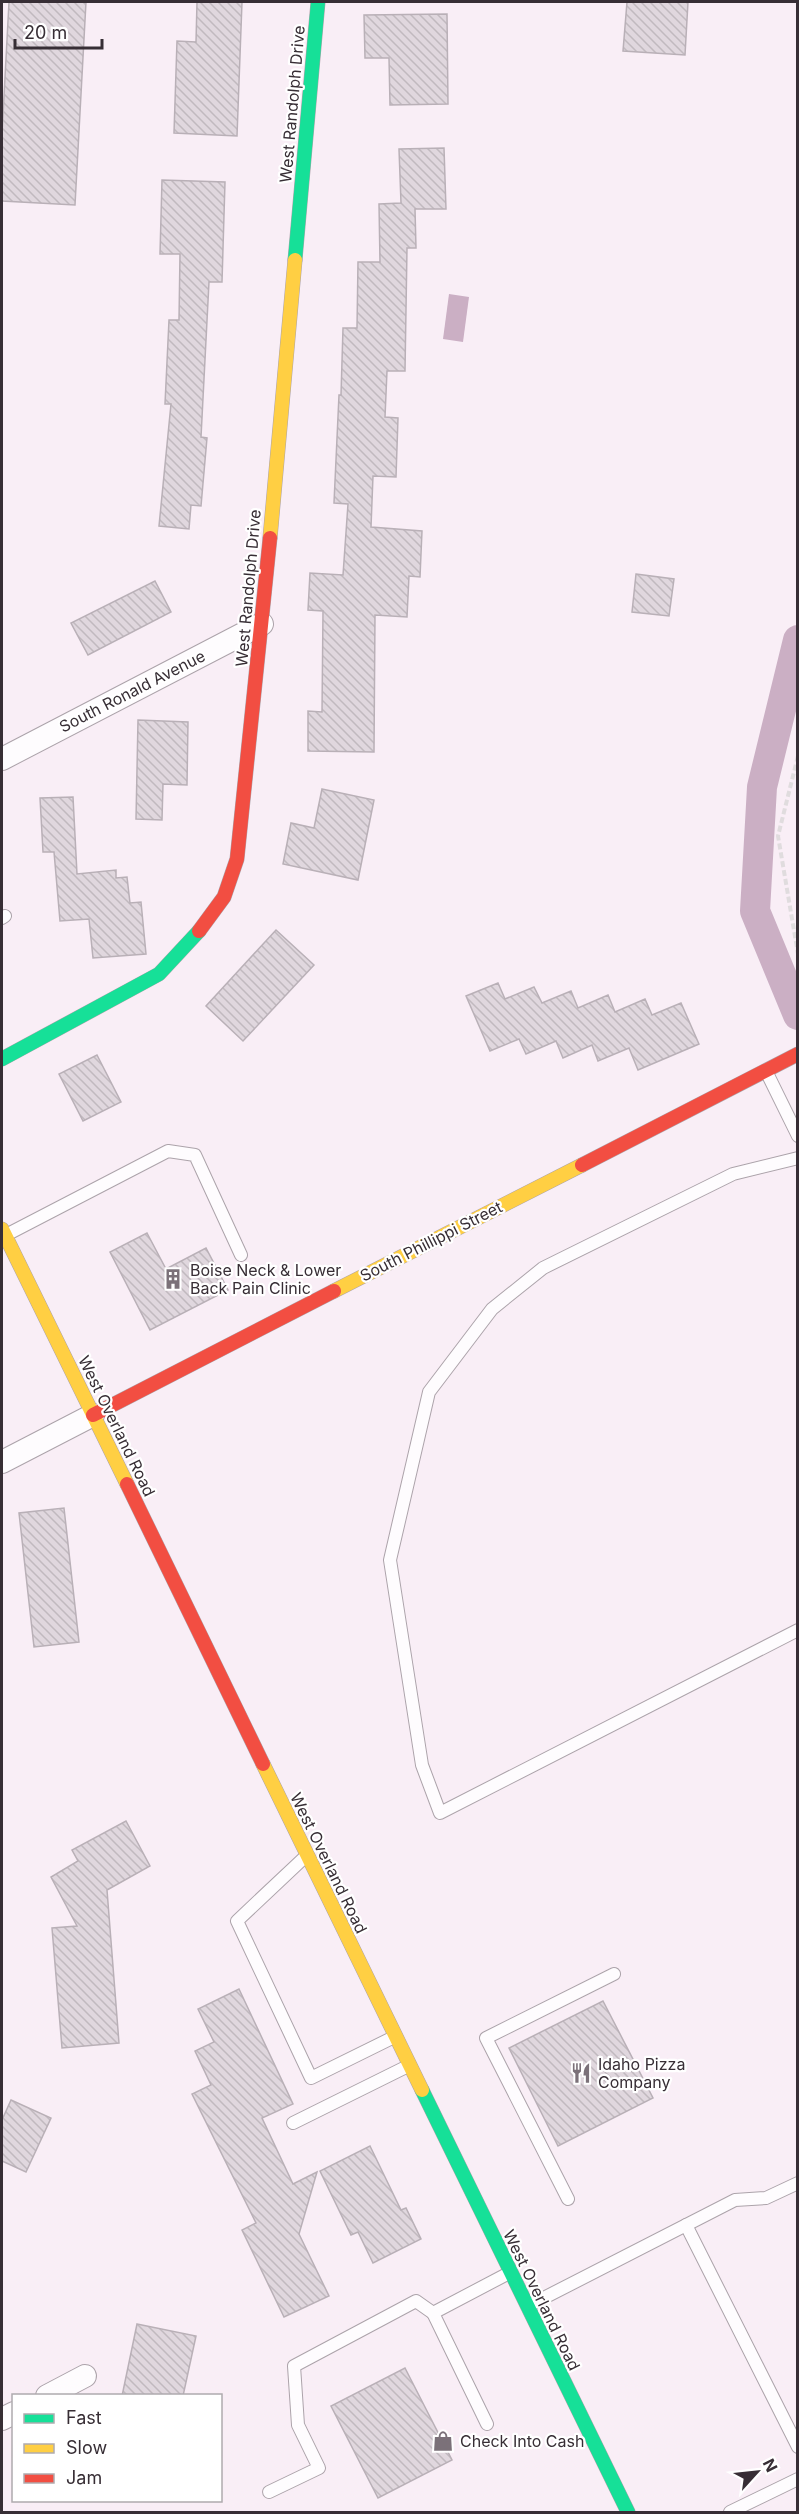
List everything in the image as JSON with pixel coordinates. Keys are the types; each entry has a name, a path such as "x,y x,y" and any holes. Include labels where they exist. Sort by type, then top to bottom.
{"street":[{"name":"West Randolph Drive","path":"2,1059 159,974 191,942 224,897 237,859 262,624 318,2"},
{"name":"South Ronald Avenue","path":"2,759 262,624"},
{"name":"South Phillippi Street","path":"2,1462 798,1054"},
{"name":"West Overland Road","path":"3,1232 628,2512"},
{"path":"51,2394 86,2376"}],"lane":[{"path":"765,1070 798,1136"},
{"path":"3,1232 168,1151 195,1155 241,1255"},
{"path":"798,1158 733,1174 712,1184 543,1268 492,1309 429,1392 390,1560 422,1765 440,1813 798,1630"},
{"path":"307,1855 237,1921 311,2078 395,2036"},
{"path":"568,2199 486,2038 614,1974"},
{"path":"293,2123 409,2065"},
{"path":"527,2306 735,2200 766,2198 798,2183"},
{"path":"686,2225 798,2447"},
{"path":"434,2313 510,2272"},
{"path":"269,2492 319,2468 298,2425 294,2366 416,2301 434,2313 487,2424"},
{"path":"730,2512 798,2479"}],"path":[{"path":"798,756 778,836 798,954"}],"shaded area":[{"path":"449,294 469,297 463,342 443,339"}],"building":[{"path":"9,2 86,2 75,205 2,201 2,134"},
{"path":"197,2 242,2 237,136 174,133 177,41 196,42"},
{"path":"627,2 688,2 685,55 623,51"},
{"path":"447,14 448,104 390,105 389,58 365,58 364,15"},
{"path":"444,148 446,209 415,209 416,248 407,248 405,371 387,371 385,417 398,418 396,477 373,476 371,527 422,531 420,577 409,576 407,617 375,615 374,752 308,751 308,711 322,712 323,611 308,610 310,573 343,575 348,504 334,503 343,328 357,328 358,262 380,262 379,204 401,203 399,149"},
{"path":"162,180 225,182 222,282 209,282 201,437 207,438 201,506 191,505 189,529 159,526 171,404 165,404 169,320 179,320 180,254 160,254"},
{"path":"636,574 674,579 669,616 632,612"},
{"path":"155,581 171,612 88,655 71,623"},
{"path":"138,720 188,722 187,785 163,784 162,820 136,819"},
{"path":"322,789 374,800 358,880 283,864 291,823 314,828"},
{"path":"73,797 77,874 116,870 116,878 127,877 130,903 141,902 146,954 93,958 89,919 60,921 54,852 43,852 40,798"},
{"path":"276,930 314,965 243,1041 206,1006"},
{"path":"498,983 505,999 534,987 542,1003 571,991 578,1008 608,995 615,1012 645,999 652,1015 681,1003 699,1044 638,1070 629,1048 598,1061 592,1045 563,1058 556,1041 526,1054 519,1039 490,1051 466,996"},
{"path":"97,1055 121,1102 83,1121 59,1074"},
{"name":"Boise Neck & Lower Back Pain Clinic","path":"147,1233 166,1269 206,1248 228,1290 150,1330 110,1252"},
{"path":"64,1508 79,1642 34,1647 19,1513"},
{"path":"126,1821 150,1866 107,1890 119,2043 62,2048 52,1928 77,1926 51,1877 78,1861 72,1850"},
{"path":"239,1989 293,2104 262,2118 293,2184 317,2172 299,2234 329,2296 284,2317 242,2230 256,2223 192,2094 211,2085 195,2051 214,2042 198,2009"},
{"name":"Idaho Pizza Company","path":"603,2001 653,2098 558,2146 509,2048"},
{"path":"11,2100 51,2118 26,2172 2,2161 2,2120"},
{"path":"370,2146 401,2210 406,2208 421,2239 373,2263 358,2232 351,2235 320,2171"},
{"path":"137,2324 196,2336 183,2394 122,2394"},
{"path":"405,2368 452,2460 378,2498 331,2406"}],"waterway":[{"path":"798,640 762,787 755,911 798,1015"}],"traffic: fast":[{"path":"295,260 318,2"},
{"path":"2,1059 159,974 199,931"},
{"path":"422,2090 628,2512"}],"traffic: slow":[{"path":"270,538 295,260"},
{"path":"334,1291 582,1165"},
{"path":"2,1229 127,1484"},
{"path":"263,1764 422,2090"}],"traffic: jam":[{"path":"199,931 224,897 237,859 270,538"},
{"path":"582,1165 798,1054"},
{"path":"93,1415 334,1291"},
{"path":"127,1484 263,1764"}],"place":[{"name":"Boise Neck & Lower Back Pain Clinic","path":"173,1279"},
{"name":"Idaho Pizza Company","path":"581,2073"},
{"name":"Check Into Cash","path":"443,2441"}]}
